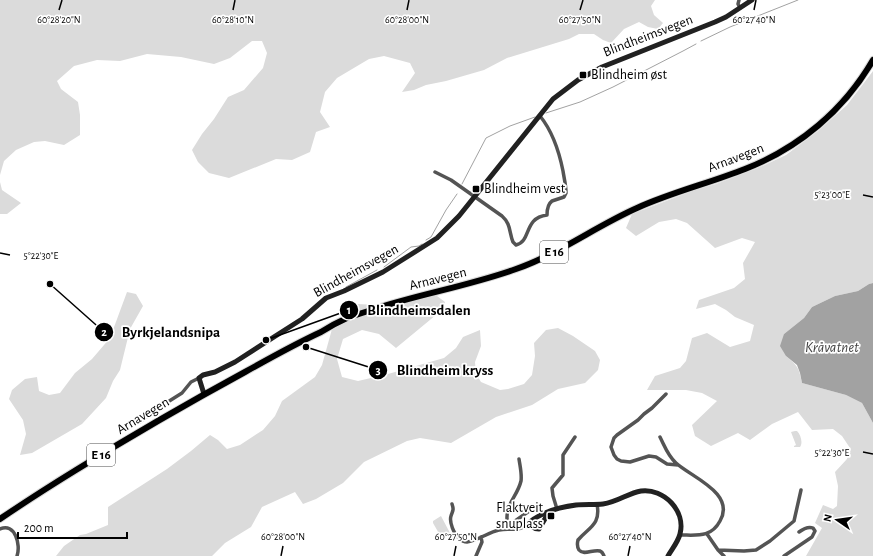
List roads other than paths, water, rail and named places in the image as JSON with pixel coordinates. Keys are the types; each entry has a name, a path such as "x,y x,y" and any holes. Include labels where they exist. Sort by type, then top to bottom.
{"highway":[{"name":"Arnavegen","path":"0,519 99,456 204,394 348,318 390,304 473,282 518,268 550,254 643,205 771,158 789,147 829,116 852,92 873,60"}],"street":[{"path":"739,0 738,4 740,8"},
{"name":"Blindheimsvegen","path":"140,422 155,410 182,393 191,382 205,374 215,372 235,362 302,319 326,298 383,272 437,238 459,216 553,99 578,80 624,57 726,17 752,0"},
{"path":"435,172 451,180 505,218 509,226 512,241 516,244 520,243 523,241 532,221 547,215 550,202 565,195 566,190 560,154 556,143 540,116"},
{"path":"199,378 204,394"},
{"path":"666,394 652,408 647,410 638,420 614,438 611,448 617,459 625,462 630,462 649,456 656,457 667,464 678,465"},
{"path":"557,509 552,488 563,475 563,455 575,437"},
{"path":"660,437 667,452 678,465 713,490 721,499 723,504 722,517 712,531 706,534 680,535"},
{"path":"508,528 507,520 509,505 521,480 519,459"},
{"path":"718,550 744,552 756,550 770,541 794,522 801,490"},
{"path":"508,528 514,530 523,528 538,516 557,509 576,505 613,502 636,492 643,491 658,493 667,498 674,506 680,519 680,535 668,556"},
{"path":"452,504 452,526 455,534 460,540 466,542 498,530 508,528 532,509"},
{"path":"597,504 597,519 590,529 578,540 577,546 582,553 586,554 600,551 604,556"},
{"path":"530,522 533,528 539,529 549,512"},
{"path":"0,529 6,527 13,532 19,549 17,556"},
{"path":"784,556 812,537 815,531 813,528 808,527 799,532"},
{"path":"706,534 724,556"},
{"path":"476,556 482,542 481,537"}],"water":[{"name":"Kråvatnet","path":"873,283 873,423 862,403 846,395 802,383 797,365 786,356 780,346 784,334 804,318 812,307 835,296 858,291"}],"waterway":[{"path":"701,41 730,27 798,0"},
{"path":"546,113 580,102 613,87 696,44"},
{"path":"462,184 486,138 510,126 535,117"},
{"path":"426,240 431,237 457,194"},
{"path":"384,267 411,247 422,244"},
{"path":"346,287 377,270"}],"place":[{"name":"Blindheim øst","path":"583,75"},
{"name":"Blindheim vest","path":"476,189"},
{"name":"Byrkjelandsnipa","path":"50,284"},
{"name":"Blindheimsdalen","path":"266,340"},
{"name":"Blindheim kryss","path":"306,347"},
{"name":"Flaktveit snuplass","path":"551,516"}]}
